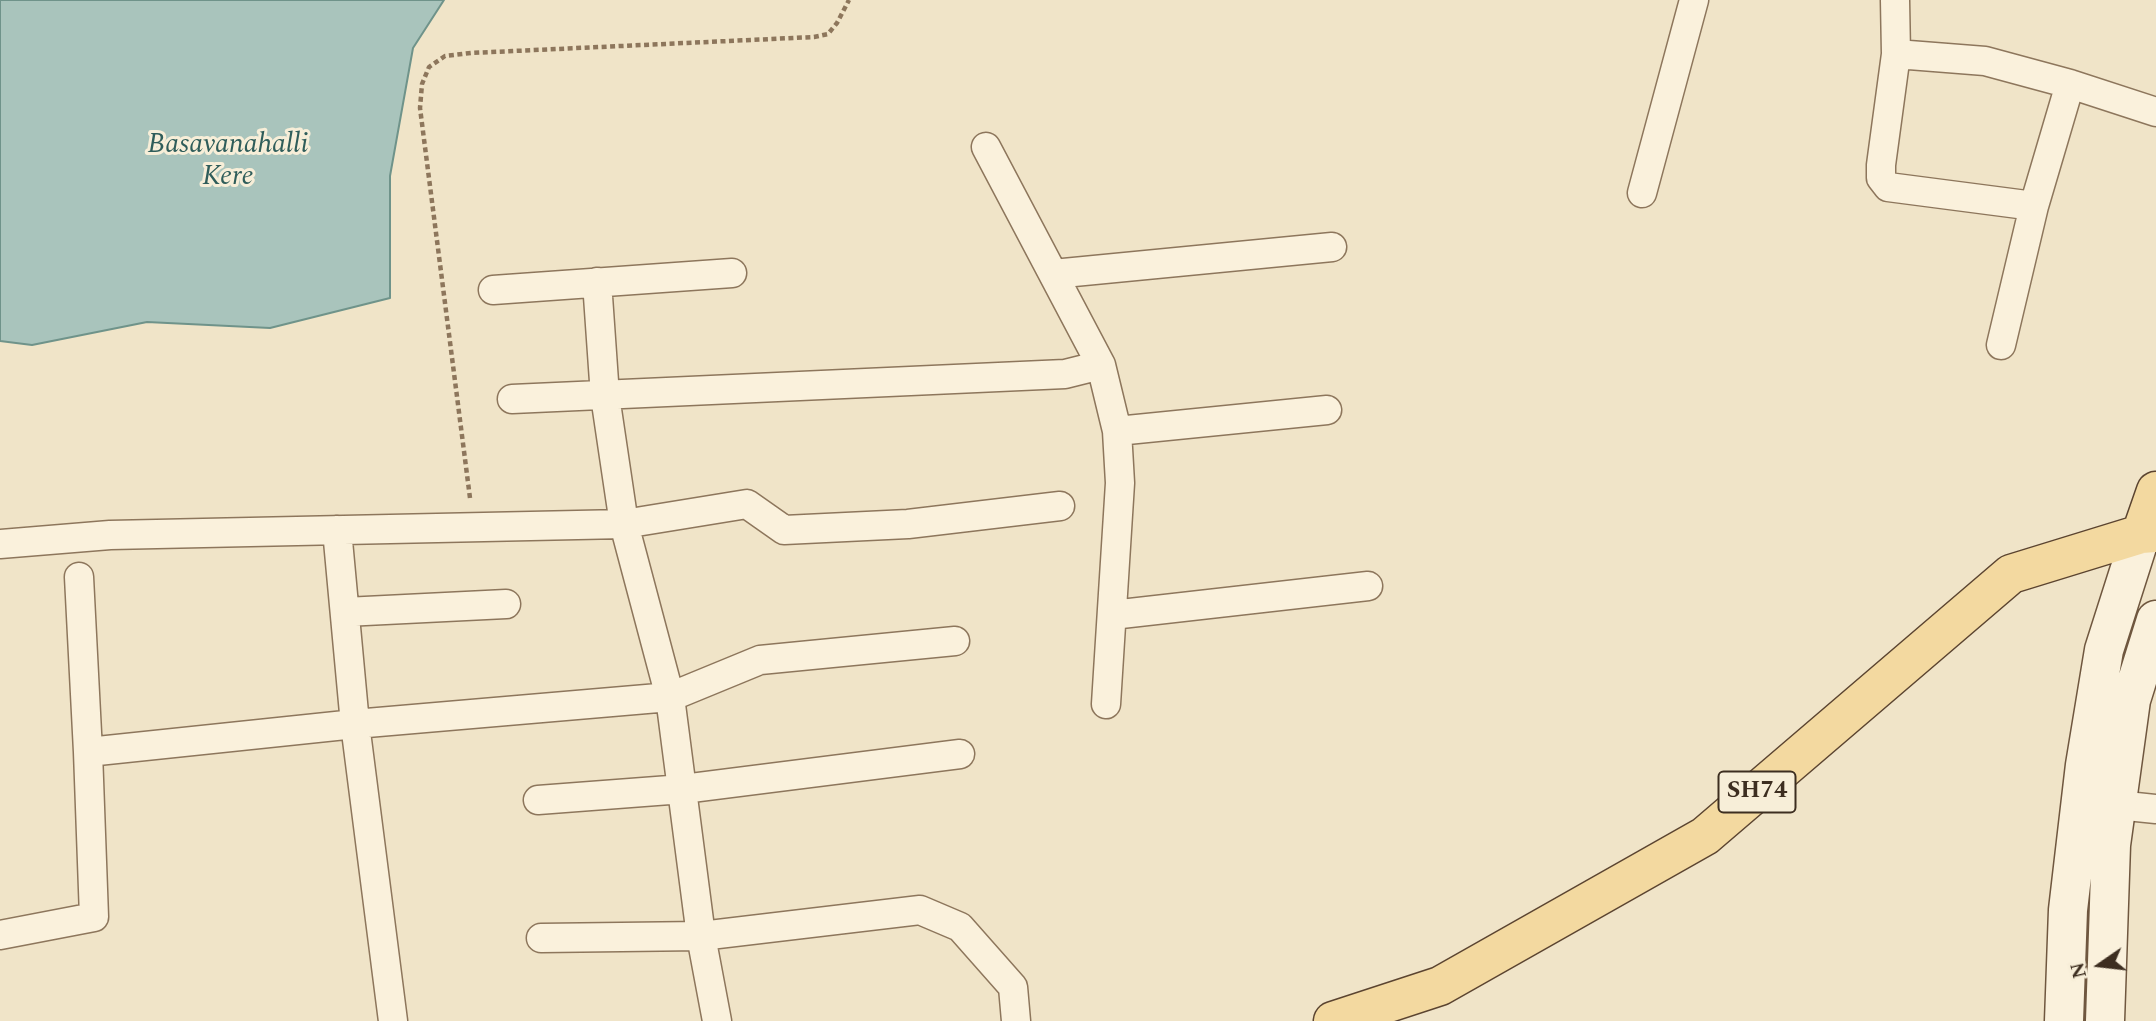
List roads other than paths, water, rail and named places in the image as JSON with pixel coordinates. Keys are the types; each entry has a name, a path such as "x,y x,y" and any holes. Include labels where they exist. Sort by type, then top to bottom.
{"main road":[{"path":"2064,1021 2068,910 2085,765 2104,650 2148,533 2156,491"},
{"name":"SH74","path":"1333,1021 1440,986 1705,836 2011,574 2148,533"},
{"path":"2105,1021 2111,845 2131,700 2156,620"}],"street":[{"path":"1642,193 1694,0"},
{"path":"1895,0 1896,54 1881,178 1888,187 2034,206"},
{"path":"1896,54 1985,61 2070,84 2156,112"},
{"path":"2001,345 2034,206 2070,84"},
{"path":"986,147 1101,365 1117,431 1119,483 1106,704"},
{"path":"1053,274 1332,247"},
{"path":"493,290 732,273"},
{"path":"597,282 605,396 624,524 670,696 701,936 717,1021"},
{"path":"512,399 1065,374 1101,365"},
{"path":"1117,431 1327,410"},
{"path":"0,544 110,535 624,524 747,504 784,530 908,524 1060,506"},
{"path":"337,530 355,724 393,1021"},
{"path":"0,935 94,916 79,577"},
{"path":"1112,615 1368,586"},
{"path":"345,612 506,604"},
{"path":"88,752 355,724 670,696 760,660 955,641"},
{"path":"538,800 683,789 960,754"},
{"path":"2117,805 2156,809"},
{"path":"541,938 701,936 920,910 960,928 1013,987 1016,1021"}],"water":[{"name":"Basavanahalli Kere","path":"0,0 444,0 413,48 390,176 390,298 270,328 147,322 32,345 0,341"}]}
